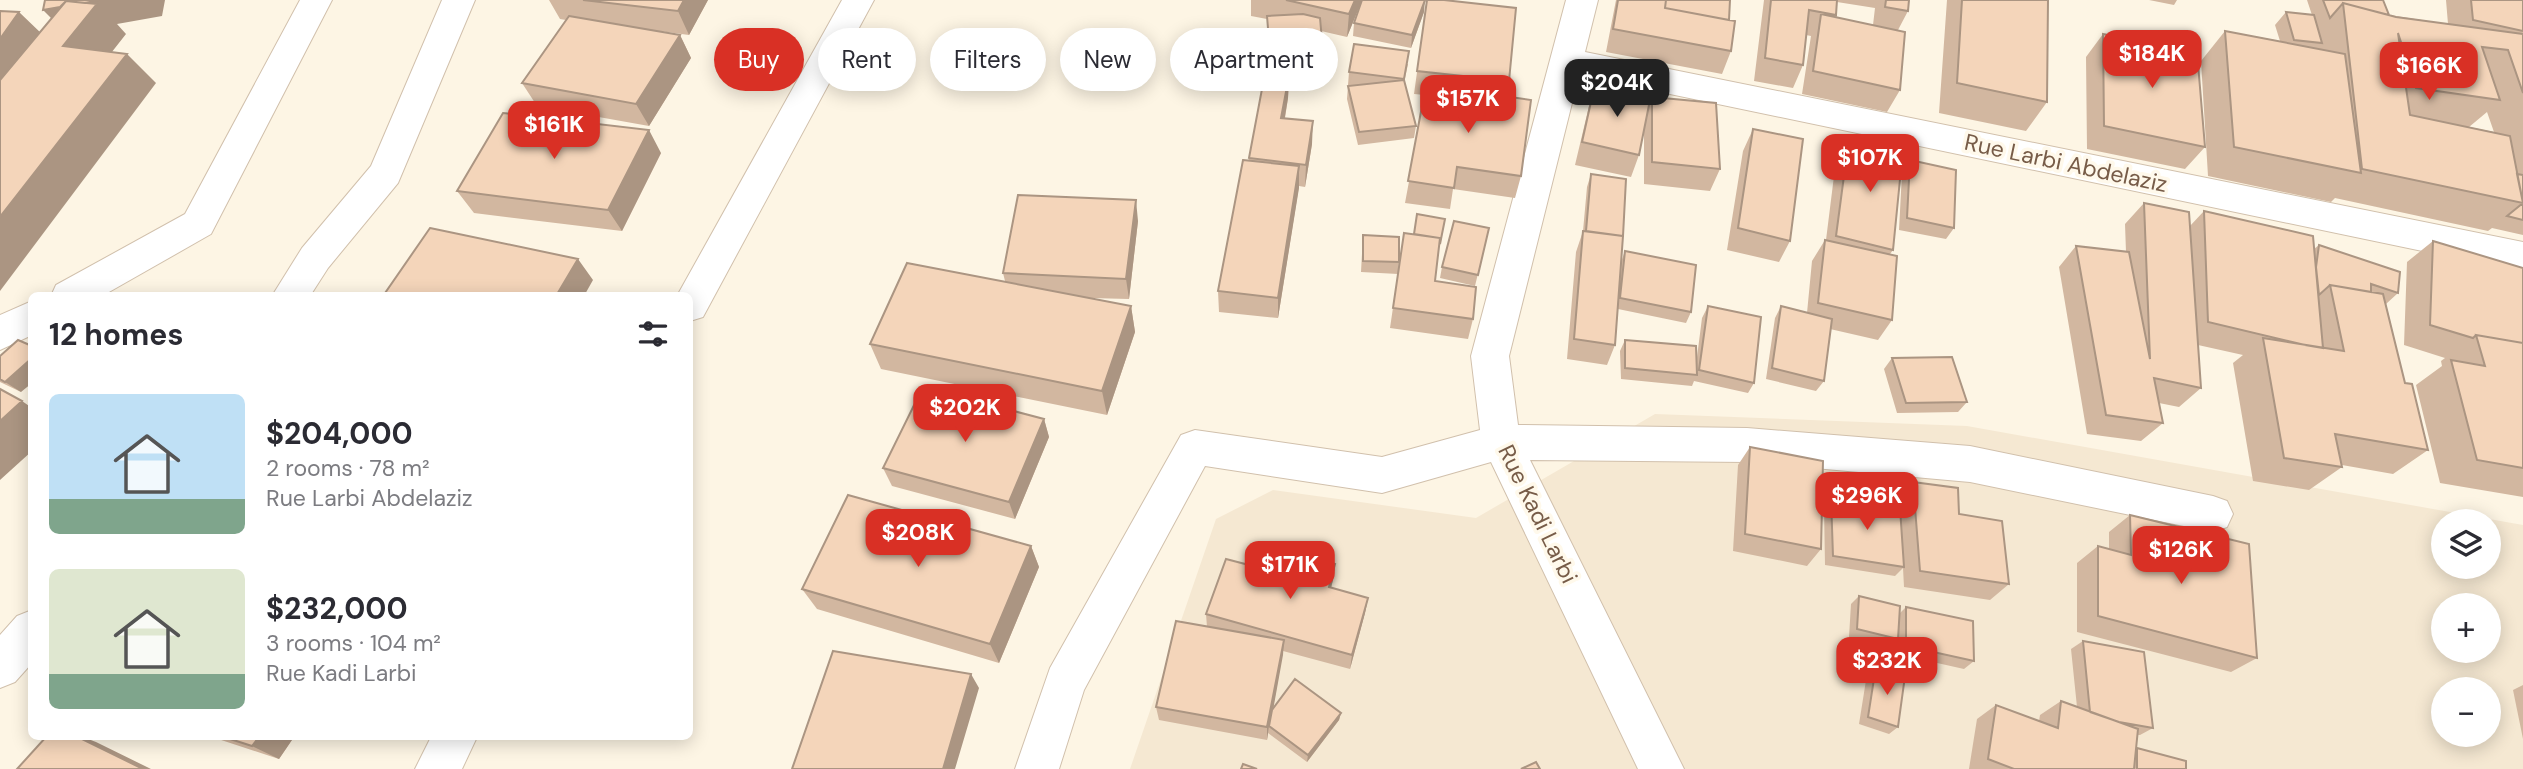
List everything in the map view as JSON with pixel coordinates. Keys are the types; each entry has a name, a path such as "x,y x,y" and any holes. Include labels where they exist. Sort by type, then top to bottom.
{"street":[{"path":"76,292 198,224 316,0"},
{"path":"293,292 315,258 386,173 459,0"},
{"path":"693,301 858,0"},
{"name":"Rue Kadi Larbi","path":"1582,0 1569,61 1490,356 1501,442 1662,769"},
{"name":"Rue Larbi Abdelaziz","path":"1569,61 2523,257"},
{"path":"0,334 28,318"},
{"path":"1037,769 1065,683 1195,447 1382,475 1501,442 1747,445 1970,464 2213,514"},
{"path":"0,667 28,635"},
{"path":"437,769 453,740"}],"shaded area":[{"path":"1655,414 1967,426 2433,509 2431,509 2431,579 2501,579 2501,521 2523,525 2523,769 1130,769 1216,519 1273,490 1476,518"}],"building":[{"path":"45,0 99,0 85,3 66,1 60,7 43,10"},
{"path":"583,0 684,0 678,11"},
{"path":"1286,0 1355,0 1349,14"},
{"path":"1362,0 1425,0 1412,35 1354,23"},
{"path":"1427,0 1516,8 1509,81 1417,71"},
{"path":"1618,0 1666,0 1665,8 1735,21 1731,51 1613,29"},
{"path":"1666,0 1730,0 1729,20 1665,8"},
{"path":"1771,0 1837,0 1836,15 1809,10 1803,65 1765,58"},
{"path":"1886,0 1909,0 1908,11 1885,7"},
{"path":"1962,0 2048,0 2047,102 1957,83"},
{"path":"2323,0 2383,0 2389,15 2343,3 2330,18"},
{"path":"2471,0 2523,0 2523,31 2473,20"},
{"path":"66,1 97,4 63,46 127,54 0,217 0,80"},
{"path":"2343,3 2396,17 2523,34 2523,93 2508,50 2482,47 2500,100 2416,88 2398,33 2410,115 2510,136 2523,203 2362,169"},
{"path":"0,11 19,12 0,39"},
{"path":"2286,12 2314,15 2322,43 2294,40"},
{"path":"1303,14 1320,18 1321,28 1268,28 1267,16"},
{"path":"1821,14 1905,32 1900,90 1813,71"},
{"path":"569,16 680,35 636,104 522,83"},
{"path":"2225,31 2345,54 2361,173 2234,147"},
{"path":"2103,34 2197,52 2205,147 2104,126"},
{"path":"1354,44 1409,51 1404,79 1349,72"},
{"path":"1404,80 1416,126 1359,132 1348,86"},
{"path":"1595,84 1651,95 1639,155 1582,142"},
{"path":"1426,85 1531,100 1521,176 1457,167 1454,188 1408,181"},
{"path":"1262,91 1286,91 1281,118 1313,121 1306,165 1249,158"},
{"path":"1652,97 1716,103 1720,169 1652,162"},
{"path":"503,113 649,130 608,210 457,191"},
{"path":"1753,129 1803,139 1790,241 1738,228"},
{"path":"1849,138 1903,149 1893,250 1836,236"},
{"path":"1243,160 1299,166 1278,298 1218,291"},
{"path":"1910,160 1956,170 1954,228 1907,218"},
{"path":"1591,174 1626,179 1623,236 1586,231"},
{"path":"2517,174 2523,175 2523,203"},
{"path":"1018,195 1136,200 1126,279 1003,273"},
{"path":"2144,203 2189,212 2201,388 2154,378 2163,423 2106,415 2076,246 2129,252 2150,359"},
{"path":"2523,203 2523,220 2507,216"},
{"path":"2204,211 2313,236 2323,348 2208,322"},
{"path":"1417,214 1445,219 1440,244 1440,238 1414,234"},
{"path":"1454,221 1489,228 1478,275 1442,267"},
{"path":"430,228 578,259 558,292 386,292"},
{"path":"1583,231 1623,236 1615,345 1574,339"},
{"path":"1404,233 1440,238 1435,281 1476,287 1473,319 1393,308"},
{"path":"1363,235 1399,237 1399,262 1363,261"},
{"path":"1825,240 1897,256 1892,320 1818,303"},
{"path":"2433,241 2523,268 2523,343 2476,335 2473,338 2430,325"},
{"path":"2319,245 2400,272 2398,293 2371,284 2371,292 2330,285 2319,295 2316,267"},
{"path":"1625,251 1696,265 1691,312 1620,298"},
{"path":"907,263 1131,306 1102,391 870,344"},
{"path":"2330,285 2383,294 2405,383 2412,384 2428,450 2335,434 2342,467 2284,458 2263,338 2344,351"},
{"path":"1708,306 1761,317 1754,383 1699,370"},
{"path":"1781,306 1832,319 1824,381 1772,368"},
{"path":"2476,335 2523,343 2523,468 2477,460 2451,360 2485,366"},
{"path":"18,340 28,344 28,362 5,382 0,379 0,356"},
{"path":"1625,340 1696,346 1697,375 1625,368"},
{"path":"1952,357 1967,402 1906,403 1892,358"},
{"path":"923,387 1044,419 1009,502 883,468"},
{"path":"0,389 22,401 0,421"},
{"path":"1750,447 1823,461 1821,549 1745,534"},
{"path":"1913,482 1958,488 1959,514 2002,521 2009,584 1920,571"},
{"path":"848,495 1031,546 990,644 802,589"},
{"path":"1831,498 1900,508 1904,567 1833,556"},
{"path":"2130,515 2249,544 2257,658 2098,616 2098,546 2131,555"},
{"path":"1275,548 1335,564 1329,587 1368,598 1352,655 1206,614 1226,559 1268,570"},
{"path":"1859,596 1900,606 1898,639 1857,629"},
{"path":"1906,607 1973,621 1974,661 1906,646"},
{"path":"1176,621 1284,640 1267,727 1156,707"},
{"path":"2083,641 2144,652 2153,728 2119,722 2090,712"},
{"path":"833,651 971,674 943,769 792,769"},
{"path":"1876,666 1905,676 1898,727 1868,717"},
{"path":"1295,679 1341,713 1308,755 1269,726 1272,710"},
{"path":"2061,701 2138,729 2134,769 2014,769 1988,759 1996,705 2058,728"},
{"path":"43,740 84,740 143,769 17,769"},
{"path":"233,740 257,740 252,746"},
{"path":"2137,748 2186,761 2186,769 2137,769"},
{"path":"1536,762 1540,769 1521,769"},
{"path":"1243,764 1257,769 1241,769"}]}
